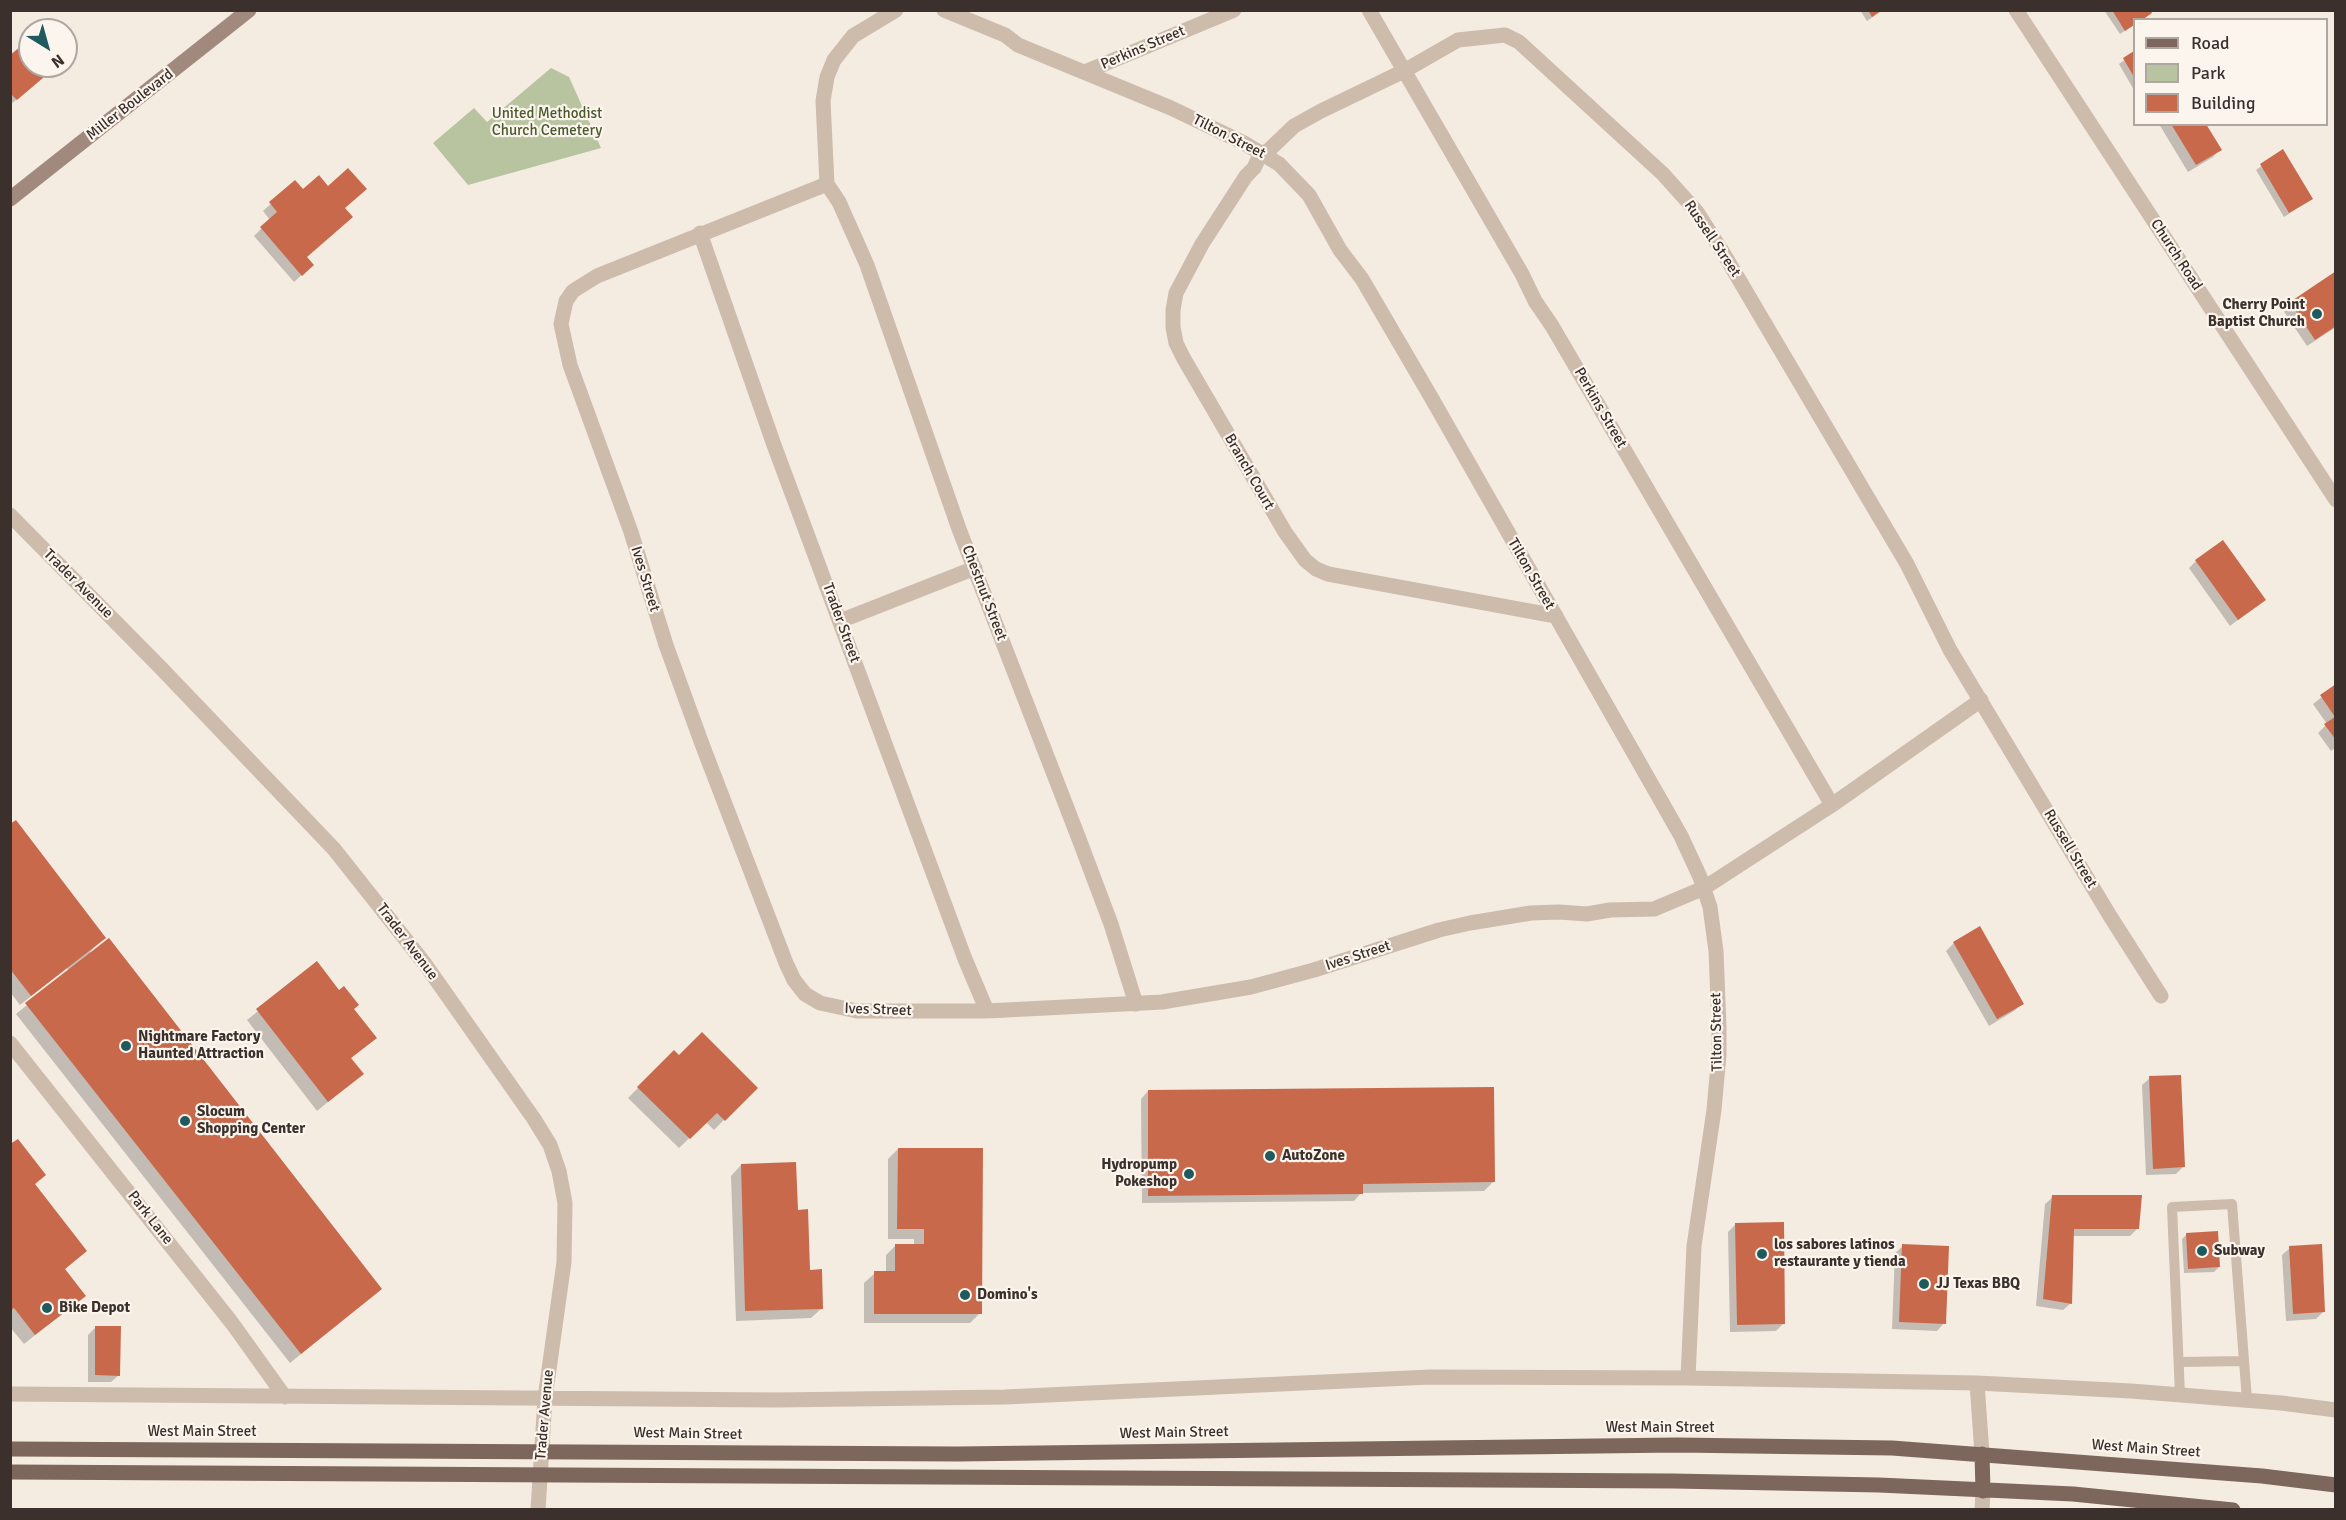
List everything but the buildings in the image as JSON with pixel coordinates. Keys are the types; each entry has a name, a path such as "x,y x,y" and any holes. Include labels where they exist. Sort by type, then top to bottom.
{"main road":[{"name":"West Main Street","path":"10,1449 958,1454 1677,1445 1892,1448 2262,1476 2336,1485"},
{"path":"1982,1454 1983,1491"},
{"path":"10,1472 1661,1481 1879,1485 2073,1494 2233,1509"}],"street":[{"name":"Miller Boulevard","path":"10,199 249,10"},
{"path":"827,184 823,101 827,76 834,60 853,36 896,10"},
{"name":"Tilton Street","path":"944,10 1005,35 1018,45 1171,108 1261,153 1280,165 1309,195 1340,250 1362,279 1419,377 1681,836 1710,907 1716,951 1719,1054 1714,1110 1694,1246 1688,1378"},
{"name":"Perkins Street","path":"1086,72 1234,10"},
{"name":"Perkins Street","path":"1369,10 1522,274 1534,301 1552,326 1832,805"},
{"name":"Church Road","path":"2016,10 2336,500"},
{"name":"Russell Street","path":"1261,153 1268,151 1294,126 1404,71 1458,40 1504,35 1519,42 1663,174 1697,212 1725,256 1907,564 1950,650 2110,916 2161,996"},
{"name":"Branch Court","path":"1261,153 1254,168 1246,176 1202,244 1176,294 1173,327 1176,344 1184,359 1285,532 1305,560 1328,574 1556,616"},
{"name":"Ives Street","path":"827,184 700,233 583,283 566,301 561,324 570,365 631,532 666,645 702,744 786,963 794,980 805,994 820,1003 857,1011 987,1011 1136,1004 1198,997 1251,987 1314,970 1439,930 1470,923 1531,913 1587,914 1610,910 1654,909 1704,888 1832,805"},
{"name":"Chestnut Street","path":"827,184 839,202 867,265 896,352 975,568 1111,924 1136,1004"},
{"name":"Trader Street","path":"700,233 774,445 965,959 987,1011"},
{"name":"Trader Avenue","path":"10,515 160,667 334,849 425,964 550,1145 559,1171 565,1203 564,1262 545,1398 538,1509"},
{"path":"840,621 975,568"},
{"path":"1832,805 1981,700"},
{"name":"Park Lane","path":"10,1043 213,1298 285,1397"},
{"path":"10,1394 776,1400 1005,1397 1430,1377 1688,1378 1977,1383 2247,1400 2336,1410"},
{"path":"1977,1383 1982,1454"},
{"path":"1982,1509 1983,1491"}],"lane":[{"path":"2180,1395 2172,1207 2232,1204 2247,1400"},
{"path":"2180,1362 2243,1361"}],"green space":[{"name":"United Methodist Church Cemetery","path":"551,68 569,77 601,148 468,185 433,143 474,108 487,122"}],"place":[{"name":"Cherry Point Baptist Church","path":"2317,314"},
{"name":"Nightmare Factory Haunted Attraction","path":"126,1046"},
{"name":"Slocum Shopping Center","path":"185,1121"},
{"name":"AutoZone","path":"1270,1156"},
{"name":"Hydropump Pokeshop","path":"1189,1174"},
{"name":"Subway","path":"2202,1251"},
{"name":"los sabores latinos restaurante y tienda","path":"1762,1254"},
{"name":"JJ Texas BBQ","path":"1924,1284"},
{"name":"Domino's","path":"965,1295"},
{"name":"Bike Depot","path":"47,1308"}]}
